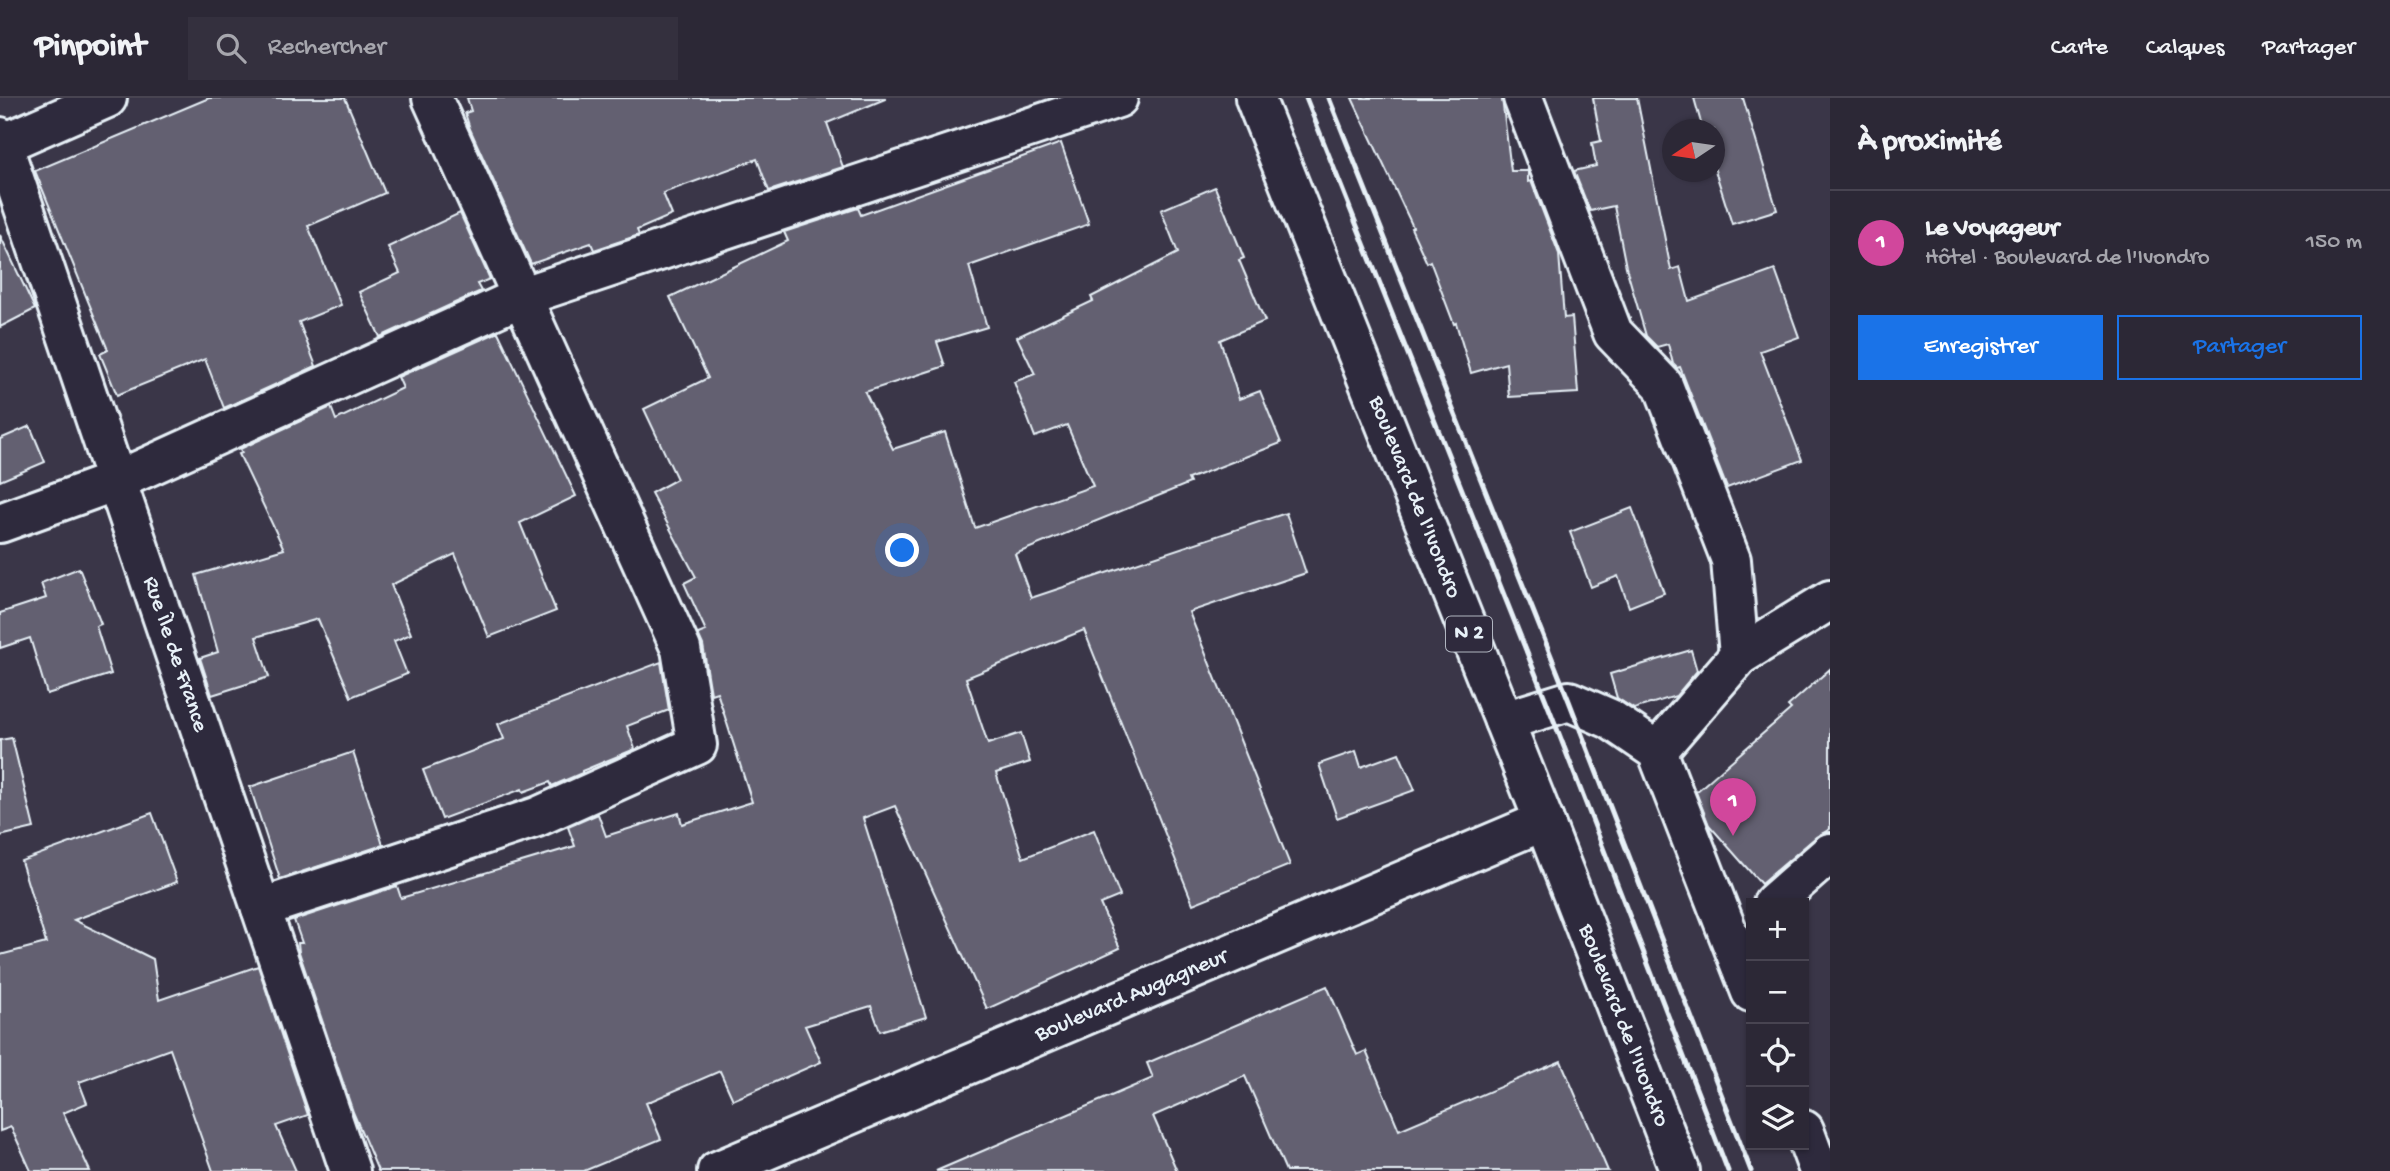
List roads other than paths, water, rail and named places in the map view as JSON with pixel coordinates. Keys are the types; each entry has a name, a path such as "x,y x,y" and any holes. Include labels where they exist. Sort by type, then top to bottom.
{"street":[{"path":"1,142 107,98"},
{"path":"261,908 537,817 697,745 681,649 432,98"},
{"path":"0,523 116,481 521,297 1118,98"},
{"name":"Boulevard de l'Ivondro","path":"1255,98 1544,821 1679,1171"},
{"path":"1522,98 1613,333 1663,385 1717,523 1731,560 1739,656"},
{"name":"Rue Île de France","path":"1,142 350,1171"},
{"path":"1657,751 1739,656 1830,600"},
{"path":"1504,721 1569,701 1611,719 1657,751 1742,932 1746,961"},
{"name":"Boulevard Augagneur","path":"717,1171 1544,821"},
{"path":"1779,898 1830,853"}],"railway":[{"path":"1306,98 1549,708 1728,1171"},
{"path":"1329,98 1569,701 1751,1171"}],"place":[{"name":"Le Voyageur","path":"1733,836"}]}
